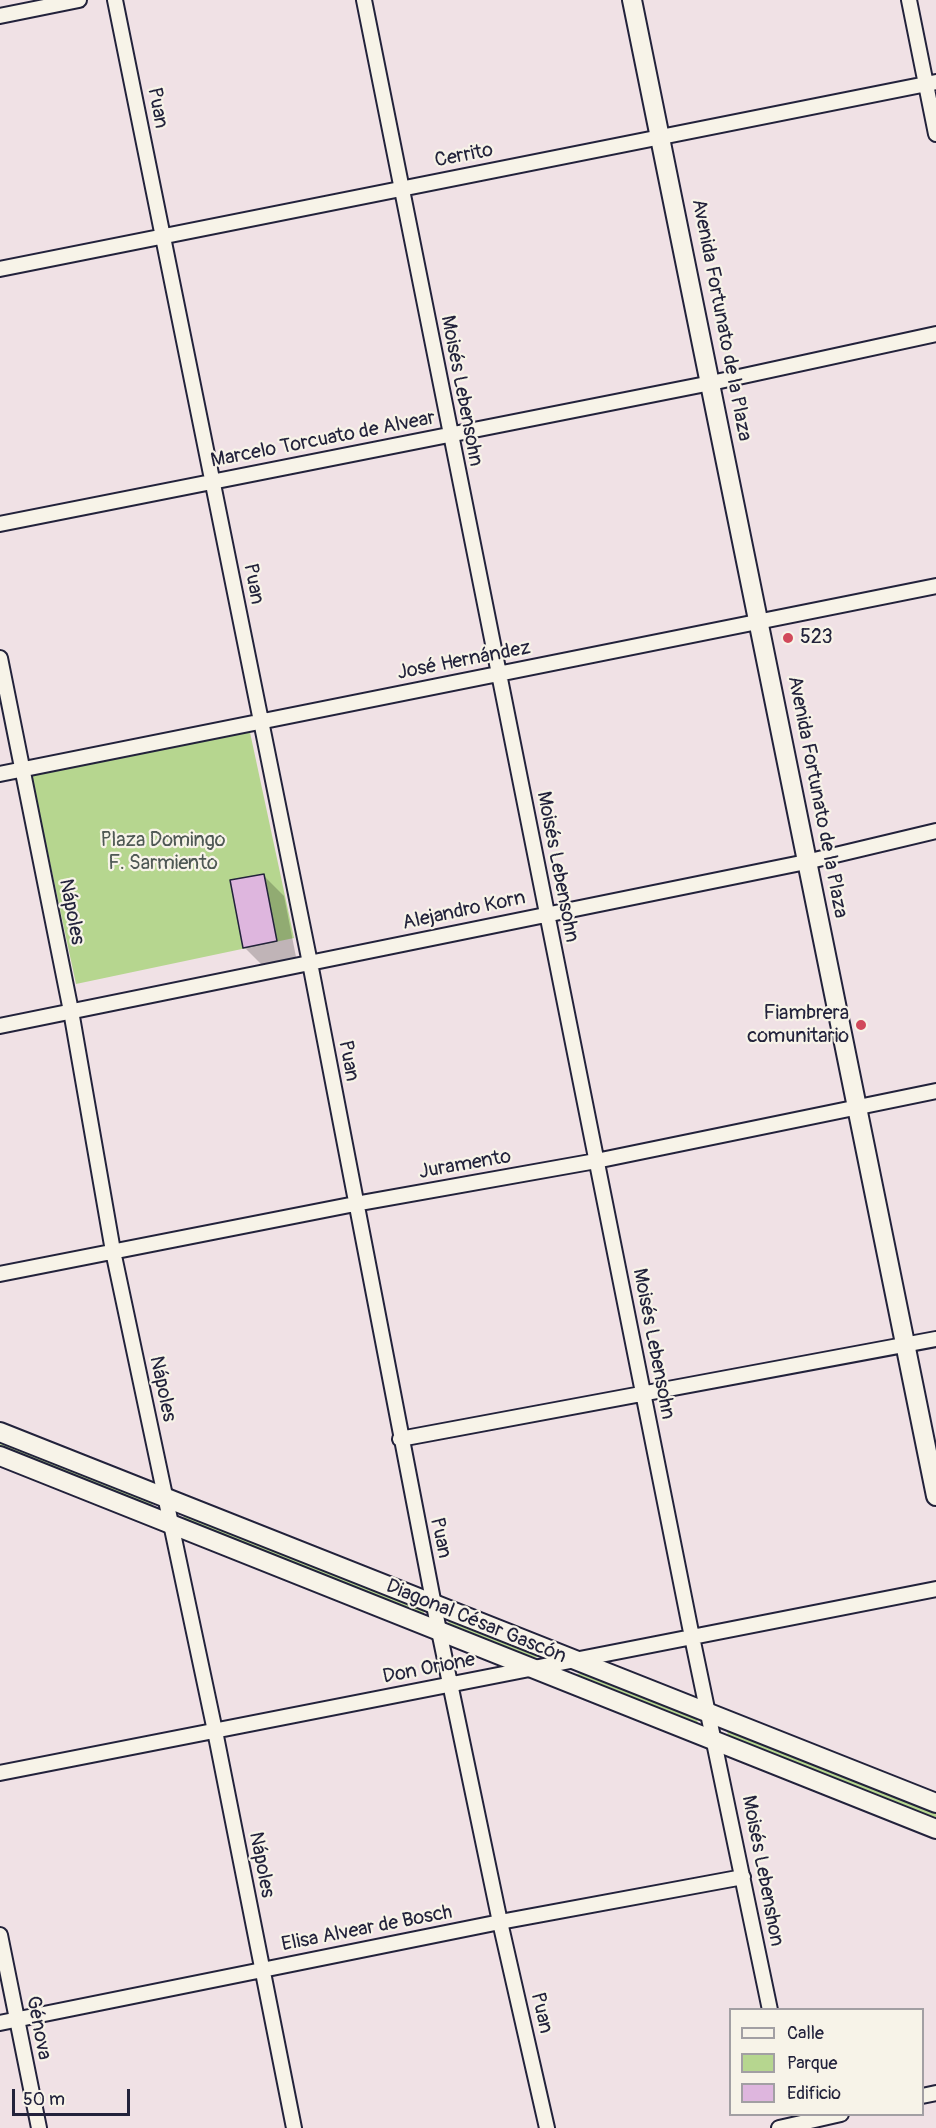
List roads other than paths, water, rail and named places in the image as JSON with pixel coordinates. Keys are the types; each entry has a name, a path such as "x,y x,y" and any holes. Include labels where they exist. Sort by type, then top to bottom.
{"street":[{"path":"0,16 79,0"},
{"name":"Puan","path":"115,0 310,963 400,1439 500,1922 547,2128"},
{"name":"Moisés Lebensohn","path":"364,0 643,1396 715,1741"},
{"name":"Avenida Fortunato de la Plaza","path":"632,0 936,1496"},
{"path":"909,0 931,83 936,134"},
{"name":"Cerrito","path":"0,269 931,83"},
{"name":"Marcelo Torcuato de Alvear","path":"0,524 711,383 936,334"},
{"name":"José Hernández","path":"0,774 936,586"},
{"name":"Nápoles","path":"0,658 71,1011 113,1251 166,1498 294,2128"},
{"name":"Alejandro Korn","path":"0,1026 806,862 936,831"},
{"name":"Juramento","path":"0,1274 356,1204 596,1161 936,1092"},
{"path":"400,1439 643,1396 936,1339"},
{"name":"Diagonal César Gascón","path":"0,1432 936,1803"},
{"name":"Diagonal César Gascón","path":"0,1456 936,1829"},
{"name":"Don Orione","path":"0,1773 936,1589"},
{"name":"Moisés Lebenshon","path":"715,1741 770,2008"},
{"name":"Elisa Alvear de Bosch","path":"0,2023 500,1922 743,1876"},
{"name":"Génova","path":"0,1935 39,2128"},
{"path":"778,2128 792,2123 835,2116"}],"place":[{"name":"523","path":"788,638"},
{"name":"Fiambrera comunitario","path":"861,1025"}],"park label":[{"name":"Plaza Domingo F. Sarmiento","path":"163,852"}]}
